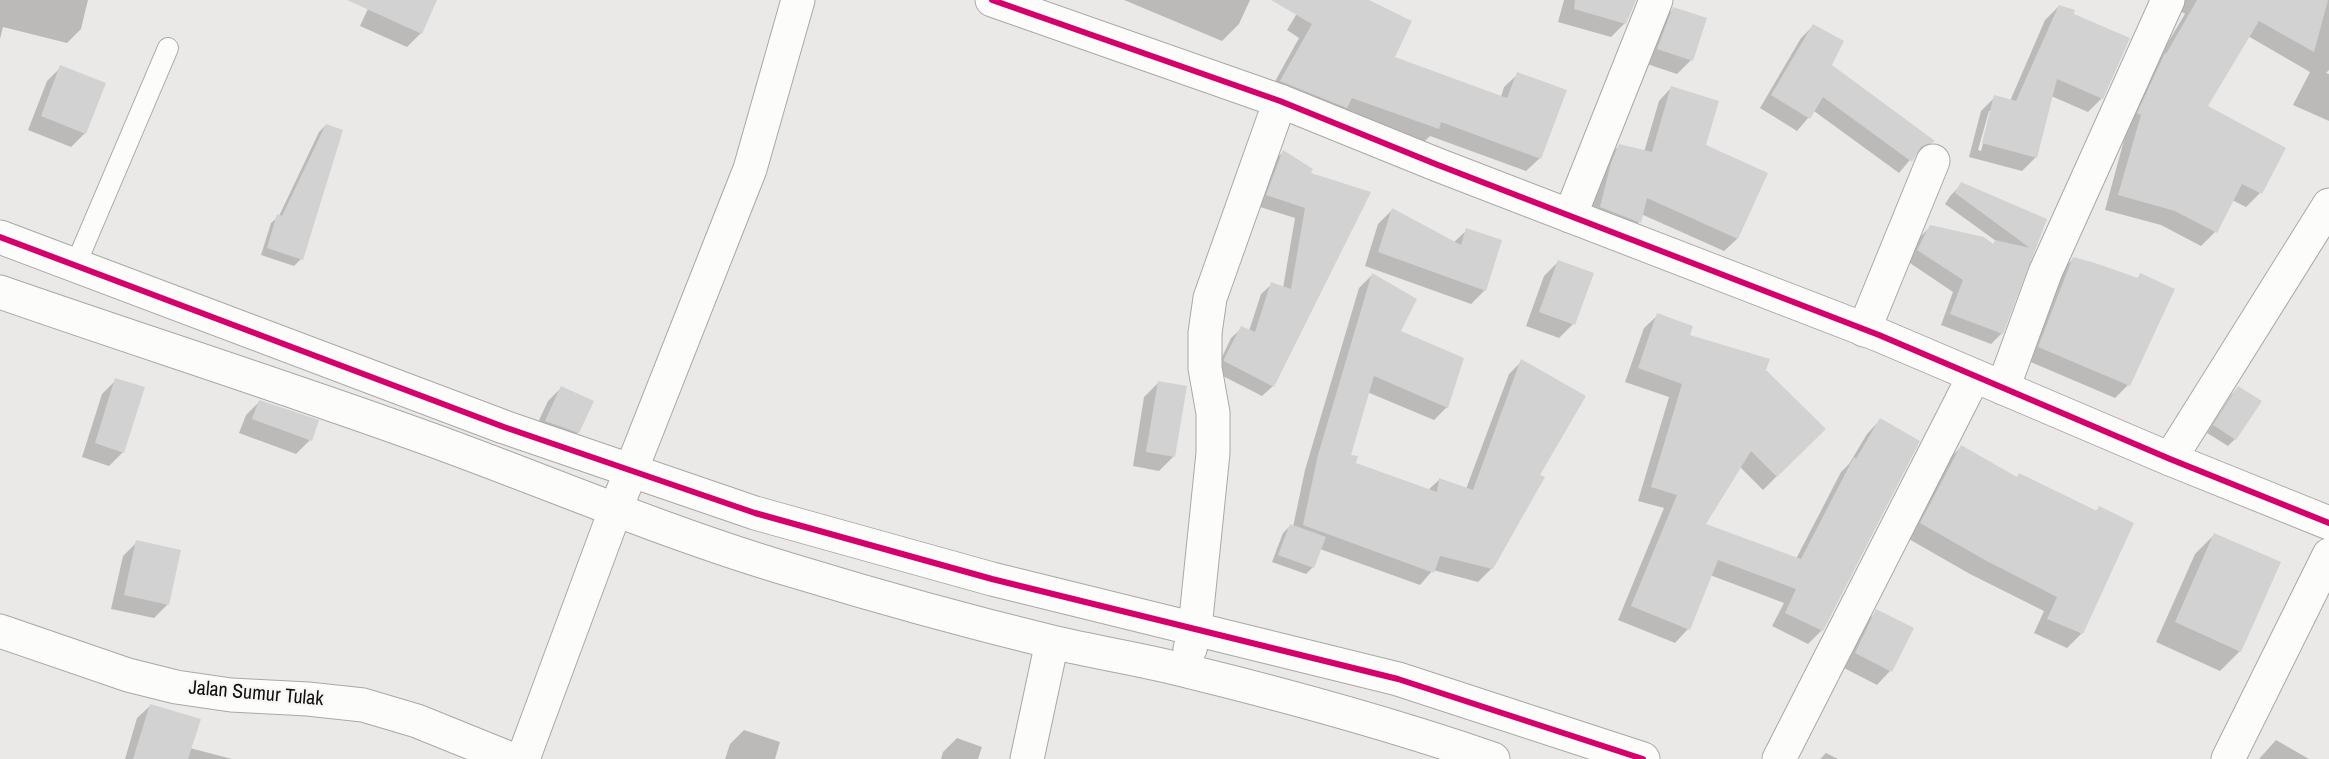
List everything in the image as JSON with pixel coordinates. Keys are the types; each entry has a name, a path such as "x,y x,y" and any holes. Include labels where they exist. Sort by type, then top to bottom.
{"street":[{"path":"523,759 750,168 798,0"},
{"path":"992,0 1280,101 1864,330 2170,459 2329,523"},
{"path":"1570,216 1656,0"},
{"path":"1779,759 1989,382 2045,273 2168,0"},
{"path":"1190,650 1213,453 1213,413 1205,368 1204,333 1210,298 1280,101"},
{"path":"1864,330 1933,161"},
{"path":"2170,459 2329,205"},
{"path":"0,237 304,353 624,492 704,544 1052,642 1190,650 1398,679 1643,759"},
{"path":"0,292 399,428 536,478 789,523 992,579 1190,650 1302,700 1432,738 1493,759"},
{"path":"2229,759 2329,555"},
{"name":"Jalan Sumur Tulak","path":"0,631 128,675 176,687 231,695 363,705 417,721 511,759"},
{"path":"1027,759 1052,642"}],"lane":[{"path":"75,266 168,48"}],"building":[{"path":"347,0 437,0 422,34"},
{"path":"1271,0 1369,0 1412,21 1395,57 1507,98 1517,72 1567,90 1541,159 1441,122 1439,129 1352,98 1347,108 1280,81 1312,24"},
{"path":"1575,0 1636,0 1626,24 1574,9"},
{"path":"2197,0 2328,0 2314,52 2259,21 2208,106 2286,148 2262,194 2242,184 2217,233 2175,211 2118,195 2141,115 2137,113 2165,53"},
{"path":"2059,5 2075,10 2074,14 2130,38 2103,99 2057,79 2037,158 1982,143 1994,95 2016,101"},
{"path":"1673,7 1707,18 1693,61 1657,49"},
{"path":"1813,24 1844,41 1832,65 1935,141 1921,147 1912,162 1823,97 1810,119 1771,95"},
{"path":"60,65 106,83 86,134 41,116"},
{"path":"1671,86 1719,101 1706,145 1768,173 1738,239 1647,198 1641,223 1600,207 1611,163 1619,144 1652,152"},
{"path":"326,124 343,130 303,260 267,248 277,214 282,216"},
{"path":"1283,150 1313,169 1311,173 1371,192 1274,387 1224,359 1241,326 1255,332 1271,282 1291,289 1305,208 1266,195"},
{"path":"1961,182 2047,219 2003,334 1950,314 1963,280 1917,250 1930,225 1984,237 1993,244 1995,240 2030,248 1955,193"},
{"path":"1392,208 1461,245 1466,228 1502,240 1486,291 1378,252"},
{"path":"2073,257 2138,278 2140,273 2175,289 2130,386 2038,347"},
{"path":"1558,260 1594,273 1575,325 1539,312"},
{"path":"1372,273 1417,299 1401,331 1464,358 1448,408 1374,376 1351,455 1358,456 1356,463 1437,492 1439,478 1473,490 1521,359 1586,396 1540,475 1545,477 1493,569 1440,556 1434,573 1303,525 1318,455"},
{"path":"1657,313 1693,326 1690,335 1770,359 1766,370 1826,429 1777,477 1751,451 1706,524 1801,559 1854,457 1856,459 1880,418 1920,441 1823,631 1785,613 1796,589 1718,560 1690,630 1631,606 1677,495 1651,487 1682,384 1638,368"},
{"path":"115,378 145,387 124,453 95,443"},
{"path":"1158,381 1187,386 1175,457 1146,452"},
{"path":"561,386 594,401 579,433 545,421"},
{"path":"2238,386 2262,401 2236,440 2213,425"},
{"path":"259,400 319,420 312,441 252,419"},
{"path":"1961,445 2017,477 2019,473 2097,511 2099,506 2134,523 2083,634 2047,619 2057,597 1920,523"},
{"path":"1290,524 1326,537 1314,568 1278,555"},
{"path":"2214,533 2281,562 2241,652 2175,622"},
{"path":"136,540 181,550 169,605 124,595"},
{"path":"1876,609 1914,628 1892,672 1855,653"},
{"path":"150,704 201,719 188,759 133,759"}],"cycle path":[{"path":"992,0 1280,101 1438,165 1879,335 2170,459 2329,523"},
{"path":"0,237 504,427 755,513 992,579 1398,679 1643,759"}]}
